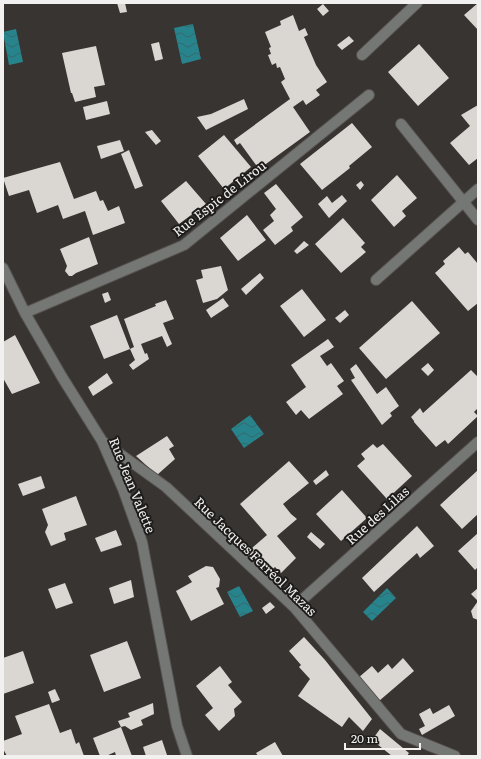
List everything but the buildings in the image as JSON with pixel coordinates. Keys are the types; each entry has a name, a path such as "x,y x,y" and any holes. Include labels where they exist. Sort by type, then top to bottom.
{"street":[{"path":"362,55 418,3"},
{"name":"Rue Espic de Lirou","path":"25,313 184,245 369,95"},
{"path":"400,124 478,220"},
{"path":"376,280 478,189"},
{"name":"Rue Jean Valette","path":"3,268 25,313 62,377 102,441 123,489 142,542 177,726 187,756"},
{"name":"Rue Jacques Ferréol Mazas","path":"102,441 166,487 294,608 401,734 455,756"},
{"name":"Rue des Lilas","path":"294,608 478,442"}],"water":[{"path":"193,24 201,59 182,64 174,28"},
{"path":"16,29 23,62 9,65 3,32"},
{"path":"250,415 264,434 244,448 231,429"},
{"path":"239,586 253,611 240,617 227,592"},
{"path":"387,588 396,598 372,621 363,612"}]}
